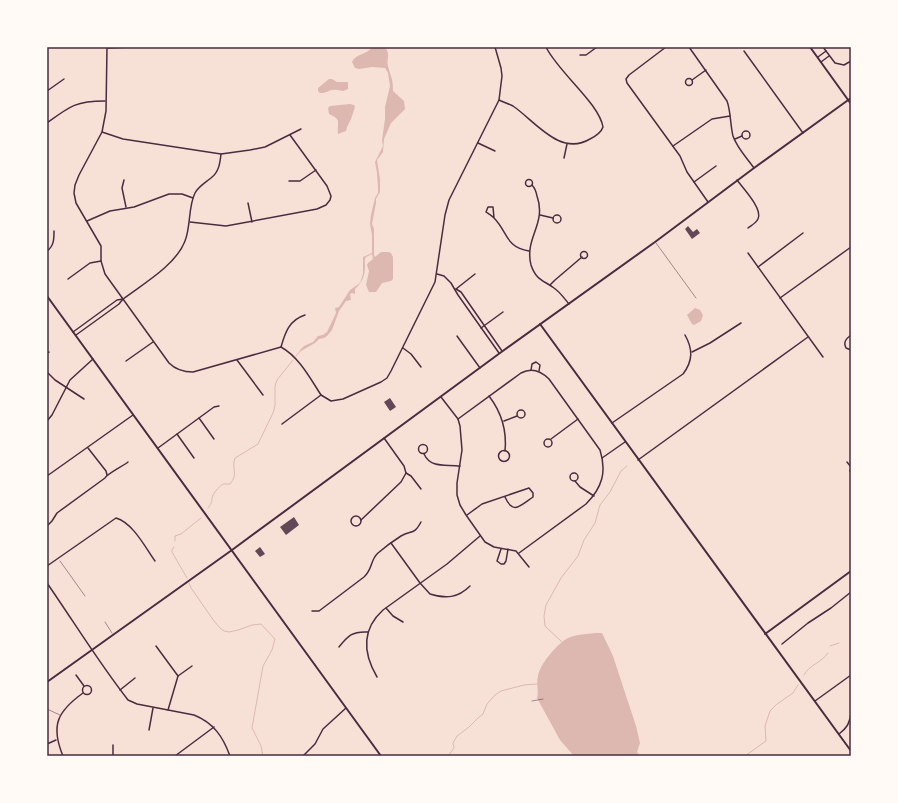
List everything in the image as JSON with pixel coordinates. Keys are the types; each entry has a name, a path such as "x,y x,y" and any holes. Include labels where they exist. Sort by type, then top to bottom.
{"main road":[{"path":"810,47 851,104"},
{"path":"47,682 232,550 851,98"},
{"path":"47,296 381,756"},
{"path":"540,324 851,751"},
{"path":"765,634 851,571"}],"street":[{"path":"129,47 108,48 105,121 102,132 75,185 75,199 101,246 101,261 105,274 169,363 179,370 193,372 281,347 290,352 297,360 321,395 331,401 339,401 381,382 390,374 431,292 437,274 449,200 499,100 501,68 495,47"},
{"path":"499,100 512,106 550,136 567,144 586,142 599,134 604,127 600,118 589,102 556,64 546,47"},
{"path":"580,55 586,55 597,47"},
{"path":"666,47 628,75 626,81 682,159 687,172 708,202"},
{"path":"689,47 727,101 735,139 754,168"},
{"path":"823,47 835,63 844,65 851,61"},
{"path":"744,51 802,133"},
{"path":"817,58 826,51"},
{"path":"821,62 829,56"},
{"path":"692,80 706,70"},
{"path":"47,91 64,79"},
{"path":"47,123 71,106 88,101 106,101"},
{"path":"672,147 712,119 730,116"},
{"path":"102,132 124,139 221,154 265,147 301,129"},
{"path":"735,139 742,136 742,132 744,131 748,132 749,134 749,137 746,139 742,136"},
{"path":"190,222 226,226 326,206 330,200 327,186 290,135"},
{"path":"478,142 494,151"},
{"path":"564,158 567,144"},
{"path":"76,335 119,304 123,299 164,268 176,255 185,240 190,222 193,198 198,188 211,178 218,170 221,154"},
{"path":"694,182 716,166"},
{"path":"289,181 300,181 316,170"},
{"path":"124,180 122,188 126,207"},
{"path":"737,180 757,208 758,218 748,228"},
{"path":"532,185 540,204 540,215 529,250 531,264 534,272 541,280 560,292 569,304"},
{"path":"87,221 100,214 126,207 134,207 169,194 182,194 193,198"},
{"path":"248,203 252,222"},
{"path":"494,218 492,207 489,206 486,212 494,218 514,246 521,250 529,250"},
{"path":"540,215 553,218"},
{"path":"47,251 51,248 54,241 54,231"},
{"path":"758,267 803,233"},
{"path":"780,298 851,247"},
{"path":"748,253 823,357"},
{"path":"550,285 582,258"},
{"path":"68,278 90,264 101,261"},
{"path":"437,274 446,277 456,289 461,292 503,351"},
{"path":"456,289 475,274"},
{"path":"456,289 458,295 500,353"},
{"path":"73,332 117,300 123,299"},
{"path":"481,328 503,312"},
{"path":"281,347 289,327 299,317 305,315"},
{"path":"692,352 710,343 741,323"},
{"path":"612,423 683,374 688,365 692,352 690,343 685,335"},
{"path":"851,335 845,340 844,344 846,348 851,350"},
{"path":"457,336 480,368"},
{"path":"638,460 808,337"},
{"path":"126,361 153,342"},
{"path":"403,348 411,354 421,367"},
{"path":"47,421 52,415 74,374 93,359"},
{"path":"237,360 263,395"},
{"path":"531,370 532,364 536,362 540,365 539,371"},
{"path":"458,419 521,373 536,370 549,379 596,444 602,458 603,475 594,496 586,504 519,554"},
{"path":"47,372 84,399"},
{"path":"282,424 321,395"},
{"path":"489,396 504,422 505,452"},
{"path":"441,397 458,419 462,434 460,466 457,483 457,495 460,505 480,536 490,546 513,550 519,554 529,567"},
{"path":"158,448 214,407 219,406"},
{"path":"504,422 517,416 522,418 525,415 522,410 519,410 517,412 517,416"},
{"path":"47,476 133,415"},
{"path":"199,418 214,439"},
{"path":"550,439 553,443 552,445 546,447 544,445 545,440 550,439 578,419"},
{"path":"177,434 194,458"},
{"path":"384,438 404,466 406,473 413,478 420,489"},
{"path":"602,458 625,442"},
{"path":"424,454 427,451 427,448 424,445 421,445 418,450 421,454 424,454 429,462 434,465 460,466"},
{"path":"88,448 107,475"},
{"path":"505,452 509,453 510,458 507,461 500,460 498,458 498,454 505,452"},
{"path":"47,526 56,514 107,475 116,471 128,462"},
{"path":"847,462 851,467 851,473"},
{"path":"361,520 360,517 355,516 352,518 352,522 357,526 360,524 361,520 402,482 406,473"},
{"path":"575,481 578,476 575,473 572,473 570,479 575,481 580,487 594,496"},
{"path":"466,515 482,504 529,488 533,493 532,498 516,508 512,508 505,497"},
{"path":"47,566 114,518 118,518 132,527 155,561"},
{"path":"312,611 319,611 364,577 370,571 375,556 403,535 415,531 421,522"},
{"path":"377,677 372,666 367,645 368,632 376,618 386,608 447,564 480,536"},
{"path":"391,543 420,583 430,594 450,597 461,594 470,586"},
{"path":"501,549 497,560 501,564 506,561 508,549"},
{"path":"47,583 71,617 79,633 120,690 133,703 201,718 214,727 220,734 230,756"},
{"path":"782,644 851,592"},
{"path":"386,608 393,616 403,622"},
{"path":"339,647 353,634 358,632 368,632"},
{"path":"156,646 178,676"},
{"path":"168,710 178,676 192,666"},
{"path":"63,756 57,740 57,726 60,715 70,702 83,693 88,694 91,691 89,686 84,686 76,675"},
{"path":"814,701 851,675"},
{"path":"120,690 135,678"},
{"path":"83,693 82,689 84,686"},
{"path":"149,730 153,708"},
{"path":"302,756 315,744 323,729 346,708"},
{"path":"839,734 846,730 850,722 851,714"},
{"path":"175,756 214,727"},
{"path":"47,744 57,740"},
{"path":"113,745 113,756"}],"lane":[{"path":"655,242 696,298"},
{"path":"105,622 113,634"},
{"path":"47,710 60,715"}],"path":[{"path":"58,558 86,596"},
{"path":"532,701 543,699"}],"shaded area":[{"path":"372,47 385,47 387,50 393,91 404,101 405,109 391,123 384,139 383,152 377,160 380,179 380,192 376,199 372,224 374,229 374,255 375,257 381,252 391,253 393,257 393,279 382,283 376,292 369,292 366,285 369,271 367,265 373,259 372,254 366,257 363,279 360,284 355,289 355,294 350,294 351,300 346,301 339,311 332,330 327,336 319,339 301,351 300,350 304,346 313,342 318,336 327,332 336,313 335,308 339,307 350,290 360,283 363,274 363,257 372,253 372,235 370,224 375,198 378,193 375,162 383,146 382,140 385,107 390,86 388,73 385,68 372,67 359,69 355,68 352,62 356,57 370,50"},
{"path":"329,79 337,82 348,82 348,89 343,91 332,90 320,93 318,88"},
{"path":"354,105 355,107 351,119 346,131 338,134 338,121 329,114 328,108 330,106"},
{"path":"695,308 700,310 703,315 701,321 694,325 687,315"},
{"path":"602,633 613,656 636,726 640,743 637,752 640,756 574,756 560,740 537,698 537,679 539,671 545,660 554,649 568,638"}],"building":[{"path":"688,226 693,232 697,229 700,233 692,239 685,229"},
{"path":"390,398 396,407 390,411 384,402"},
{"path":"294,517 299,525 286,535 280,527"},
{"path":"260,547 265,554 260,557 255,551"}],"waterway":[{"path":"296,356 301,350"},
{"path":"208,508 213,495 218,489 223,484 230,484 233,480 235,458 258,444 273,413 275,406 275,386 277,380 293,360"},
{"path":"562,642 545,626 544,616 546,605 561,578 578,556 584,540 595,523 600,505 610,492 621,471 627,466"},
{"path":"175,541 175,536 181,534 201,518"},
{"path":"174,547 172,552 187,578"},
{"path":"189,583 214,621 224,631 229,632 252,625 261,624 275,639 272,650 263,666 252,728 261,746 263,756"},
{"path":"830,646 839,643"},
{"path":"804,675 828,653"},
{"path":"448,756 454,748 453,743 457,736 483,714 487,704 495,695 501,691 524,685 537,684"},
{"path":"745,756 766,741 765,726 770,711 793,693 798,685"}]}
